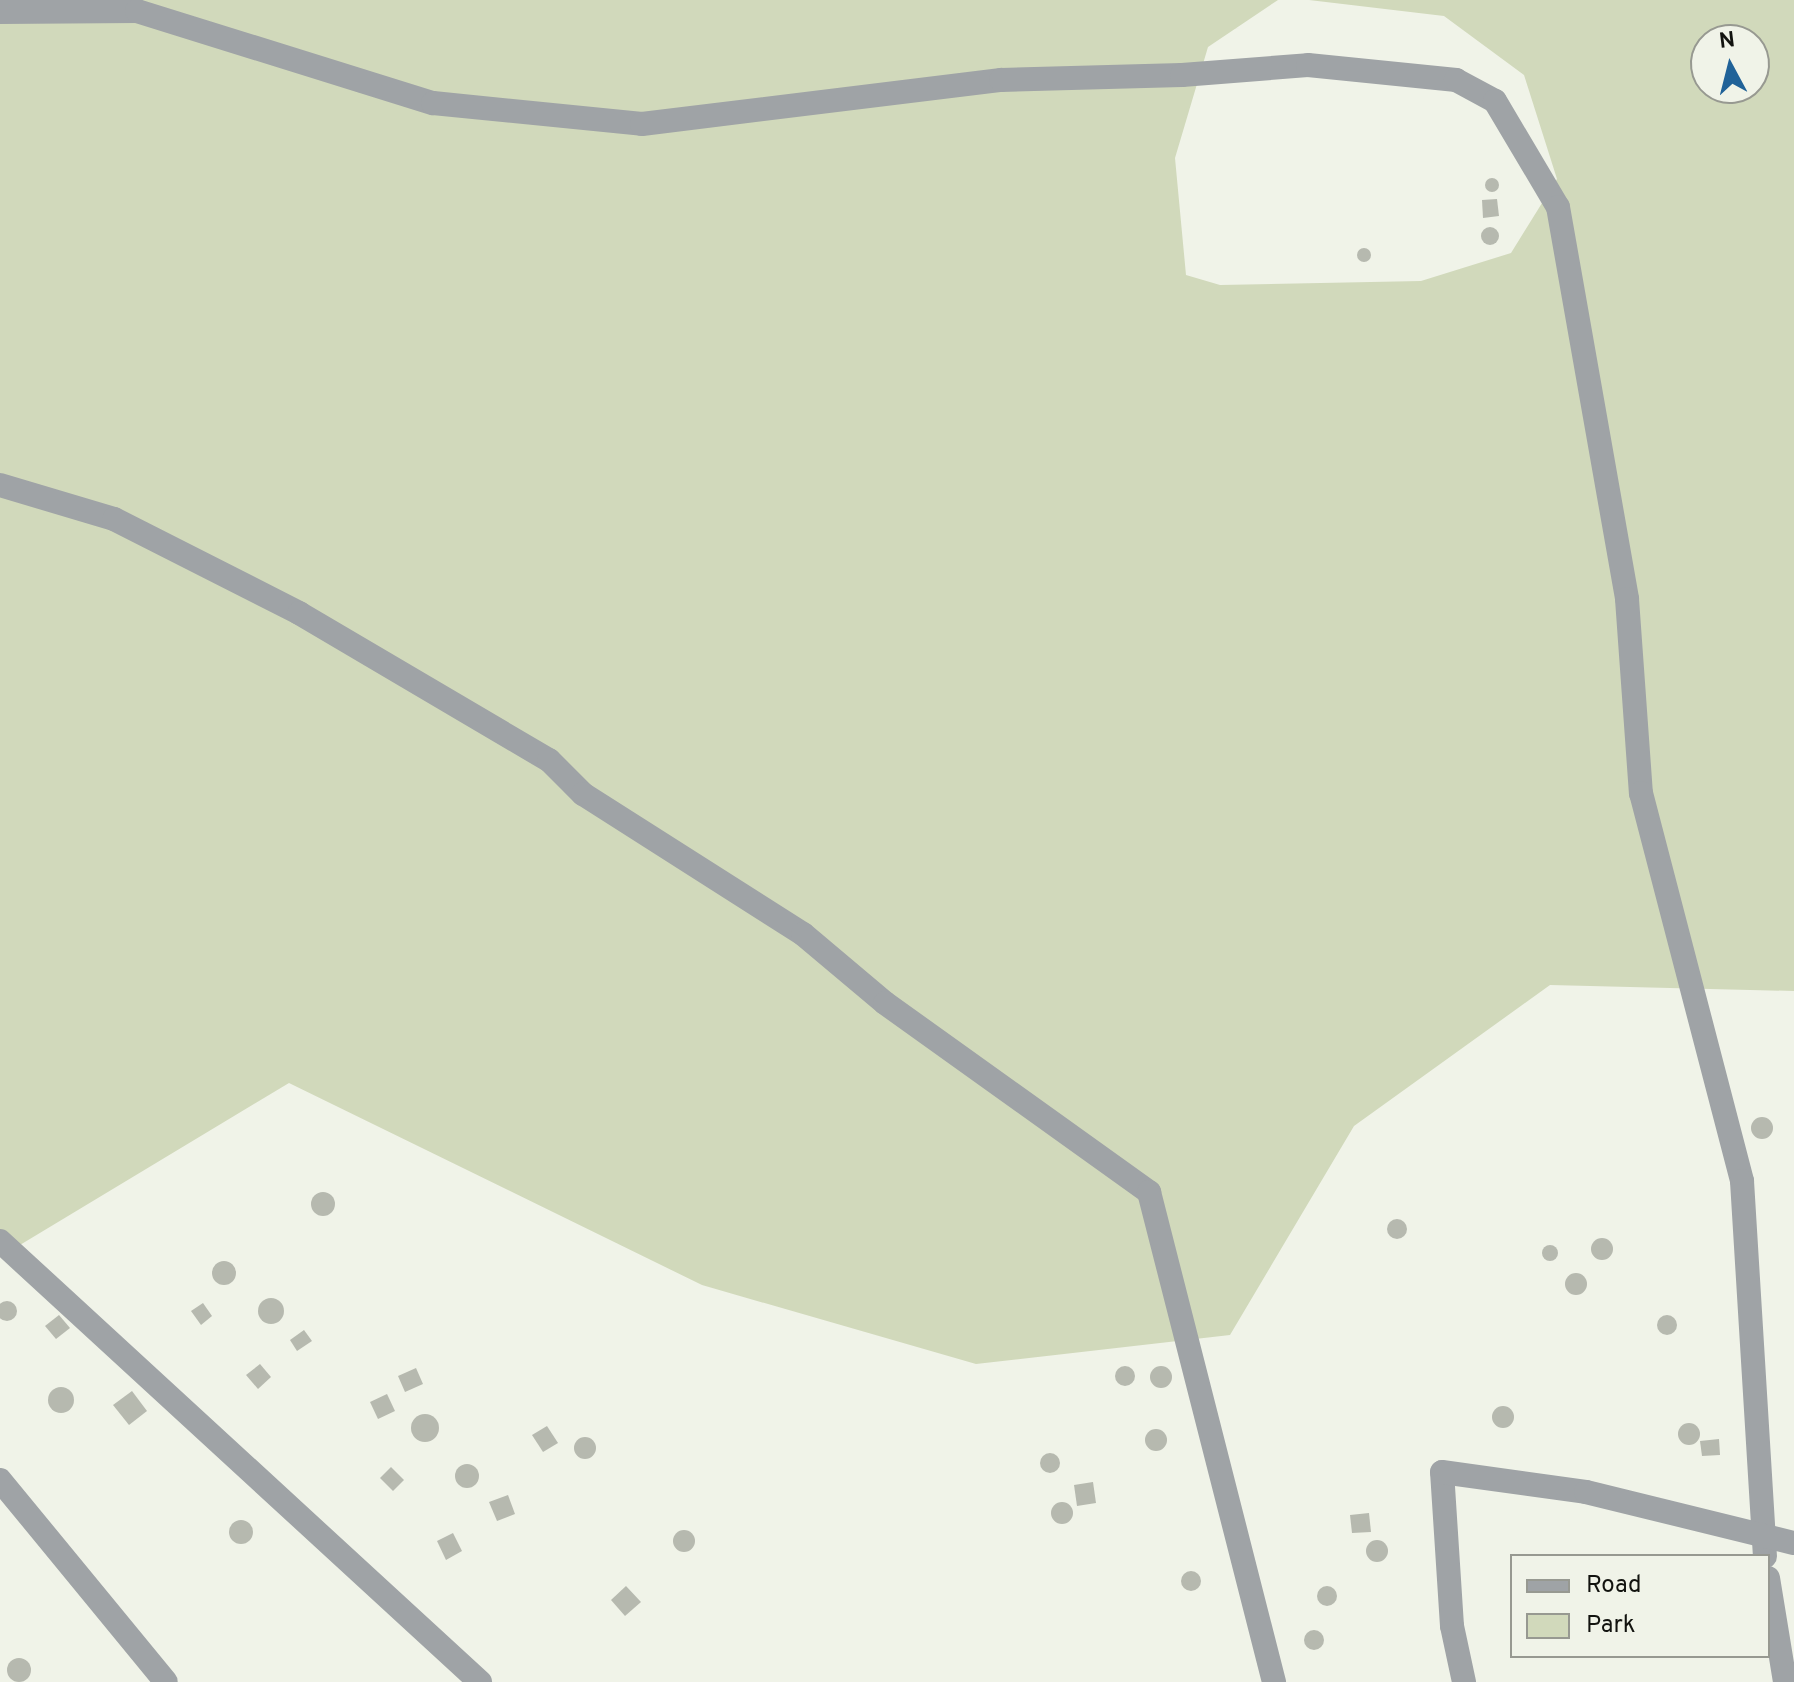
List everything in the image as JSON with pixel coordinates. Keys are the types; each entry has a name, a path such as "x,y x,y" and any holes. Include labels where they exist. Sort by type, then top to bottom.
{"street":[{"path":"0,12 137,11 433,103 642,124 1001,80 1308,65 1456,80 1495,101 1558,207 1627,599 1641,793 1742,1181 1763,1546"},
{"path":"0,485 114,519 299,613 549,760 583,794 803,934 885,1003 1149,1192 1274,1682"},
{"path":"0,1241 480,1682"},
{"path":"1464,1682 1452,1626 1442,1472 1586,1492 1763,1546 1794,1543"},
{"path":"0,1480 166,1682"},
{"path":"1770,1590 1785,1682"}],"green space":[{"path":"0,0 1278,0 1208,47 1175,158 1186,275 1220,285 1421,281 1511,253 1557,179 1524,75 1444,16 1309,0 1794,0 1794,991 1550,985 1354,1126 1230,1335 976,1364 702,1285 289,1083 0,1257"}],"building":[{"path":"1492,178 1499,185 1492,192 1485,185"},
{"path":"1497,199 1499,216 1483,218 1482,200"},
{"path":"1486,227 1494,227 1499,236 1497,243 1486,245 1481,240 1481,232"},
{"path":"1364,248 1371,255 1364,262 1357,255"},
{"path":"1762,1117 1773,1128 1762,1139 1751,1128"},
{"path":"323,1192 331,1196 335,1204 331,1212 323,1216 315,1212 311,1204 315,1196"},
{"path":"1393,1219 1401,1219 1407,1229 1401,1239 1393,1239 1387,1233 1387,1225"},
{"path":"1602,1238 1613,1249 1602,1260 1591,1249"},
{"path":"1547,1245 1553,1245 1558,1253 1556,1259 1547,1261 1542,1256 1542,1250"},
{"path":"224,1261 235,1268 236,1273 229,1284 224,1285 213,1278 212,1273 219,1262"},
{"path":"1576,1273 1587,1284 1576,1295 1565,1284"},
{"path":"271,1298 280,1302 284,1311 280,1320 271,1324 262,1320 258,1311 262,1302"},
{"path":"3,1301 11,1301 17,1307 17,1315 11,1321 3,1321 -1,1317 -1,1305"},
{"path":"203,1303 212,1316 201,1325 191,1311"},
{"path":"59,1315 70,1328 56,1339 45,1326"},
{"path":"1663,1315 1671,1315 1677,1325 1671,1335 1663,1335 1657,1329 1657,1321"},
{"path":"304,1330 312,1341 297,1351 290,1340"},
{"path":"260,1364 271,1377 258,1389 246,1375"},
{"path":"1121,1366 1129,1366 1135,1376 1129,1386 1121,1386 1115,1380 1115,1372"},
{"path":"1161,1366 1172,1377 1161,1388 1150,1377"},
{"path":"416,1368 423,1384 405,1392 398,1376"},
{"path":"61,1387 70,1391 74,1400 70,1409 61,1413 52,1409 48,1400 52,1391"},
{"path":"132,1391 147,1411 129,1425 113,1405"},
{"path":"387,1394 395,1411 378,1419 370,1402"},
{"path":"1503,1406 1514,1417 1503,1428 1492,1417"},
{"path":"425,1414 435,1418 439,1428 435,1438 425,1442 415,1438 411,1428 415,1418"},
{"path":"1689,1423 1700,1434 1689,1445 1678,1434"},
{"path":"547,1426 558,1443 543,1452 532,1435"},
{"path":"1156,1429 1167,1440 1156,1451 1145,1440"},
{"path":"581,1437 589,1437 596,1448 589,1459 581,1459 574,1452 574,1444"},
{"path":"1719,1439 1720,1455 1702,1456 1700,1441"},
{"path":"1046,1453 1054,1453 1060,1463 1054,1473 1046,1473 1040,1467 1040,1459"},
{"path":"467,1464 478,1471 479,1476 472,1487 467,1488 456,1481 455,1476 462,1465"},
{"path":"391,1467 404,1480 393,1491 380,1478"},
{"path":"1093,1482 1096,1503 1077,1506 1074,1485"},
{"path":"508,1495 515,1514 497,1521 489,1502"},
{"path":"1062,1502 1073,1513 1062,1524 1051,1513"},
{"path":"1369,1513 1371,1532 1352,1533 1350,1515"},
{"path":"236,1520 246,1520 253,1527 253,1537 246,1544 236,1544 229,1537 229,1527"},
{"path":"684,1530 692,1533 695,1541 692,1549 684,1552 676,1549 673,1541 676,1533"},
{"path":"453,1533 462,1551 446,1560 437,1541"},
{"path":"1377,1540 1388,1551 1377,1562 1366,1551"},
{"path":"1187,1571 1195,1571 1201,1581 1195,1591 1187,1591 1181,1585 1181,1577"},
{"path":"626,1586 641,1602 625,1616 611,1600"},
{"path":"1323,1586 1331,1586 1337,1596 1331,1606 1323,1606 1317,1600 1317,1592"},
{"path":"1310,1630 1318,1630 1324,1640 1318,1650 1310,1650 1304,1644 1304,1636"},
{"path":"19,1658 27,1662 31,1670 27,1678 19,1682 11,1678 7,1670 11,1662"}]}
